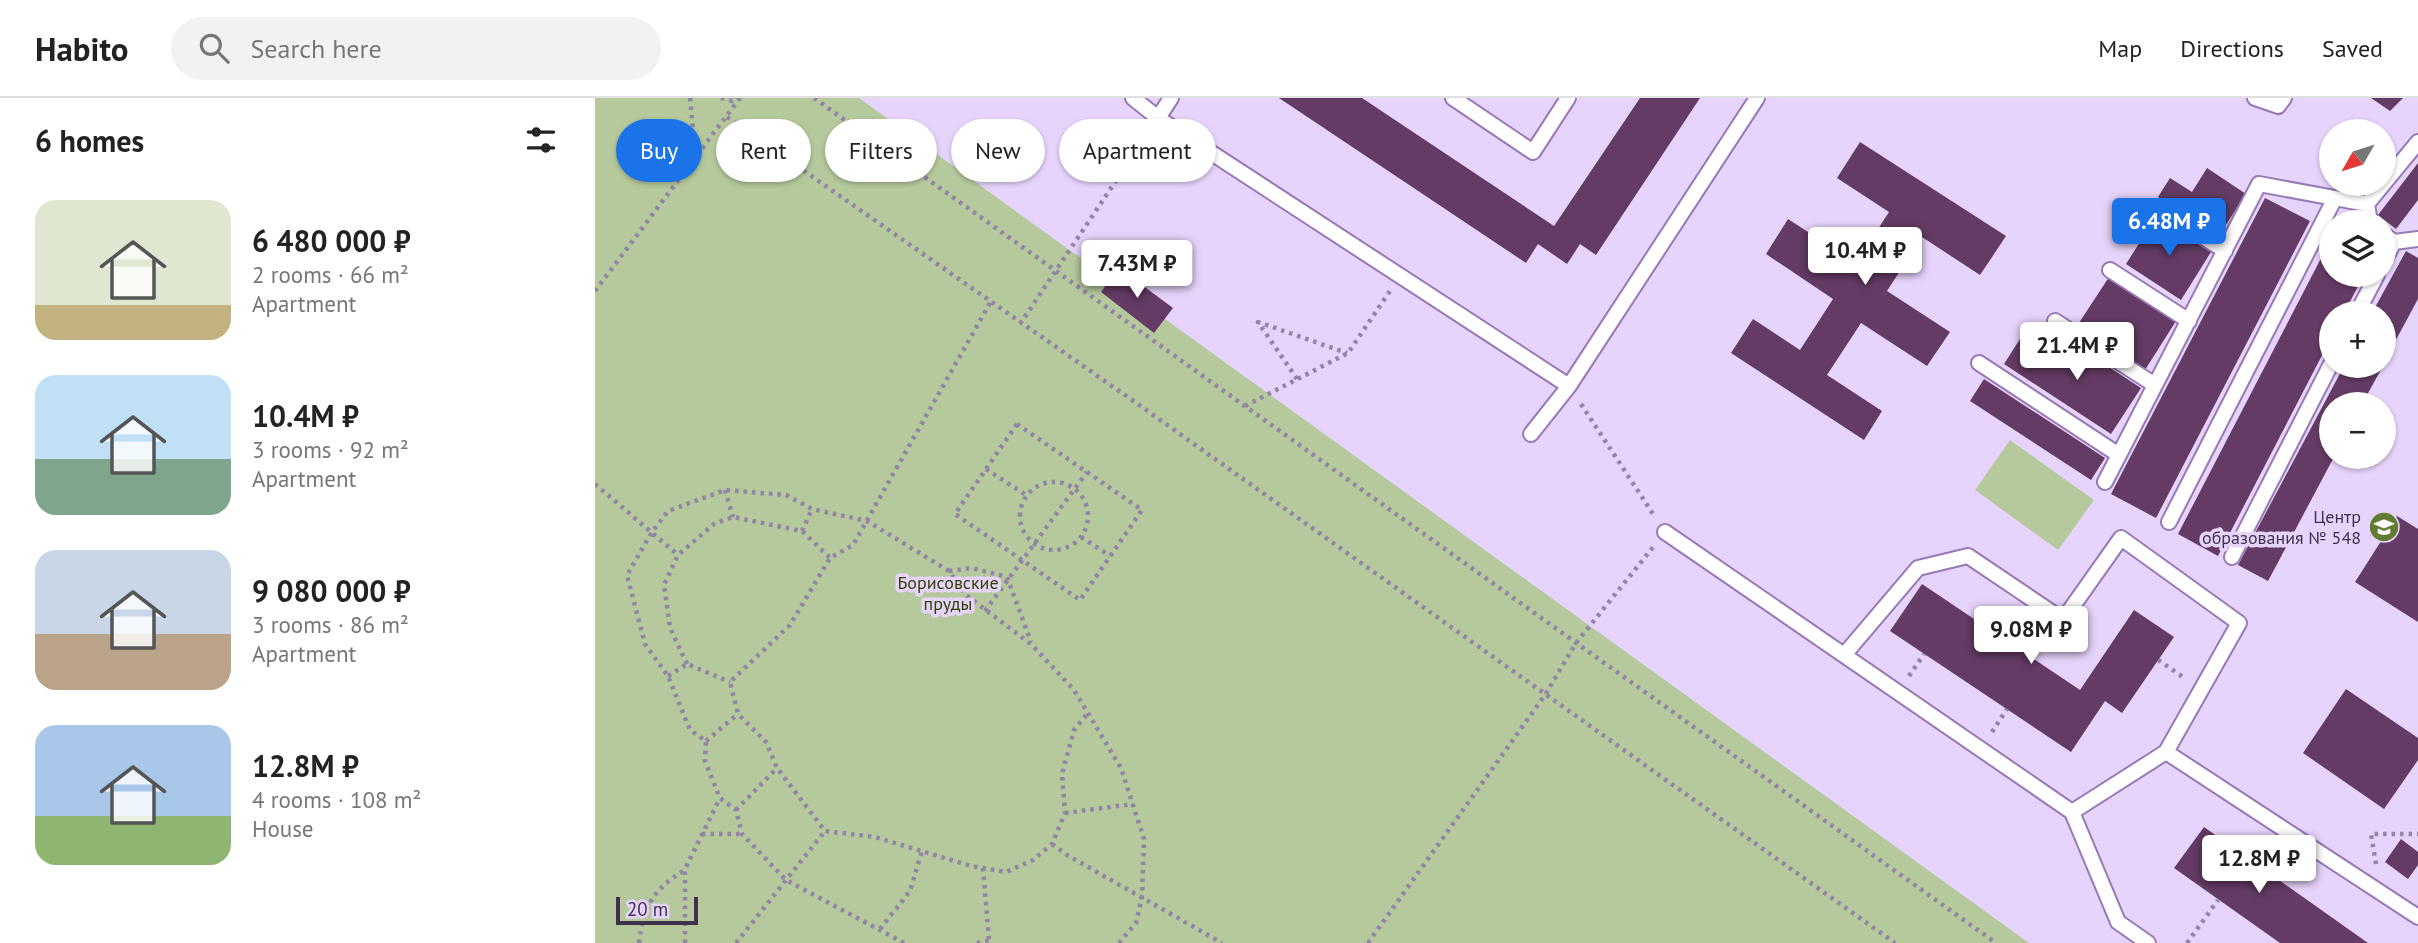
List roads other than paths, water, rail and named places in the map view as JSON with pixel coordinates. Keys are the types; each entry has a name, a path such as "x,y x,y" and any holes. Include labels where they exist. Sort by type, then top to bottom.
{"lane":[{"path":"1133,98 1159,118 1569,386"},
{"path":"1159,118 1171,98"},
{"path":"1453,98 1533,152 1568,98"},
{"path":"1531,434 1569,386 1757,98"},
{"path":"2255,98 2278,107 2284,98"},
{"path":"2368,210 2367,204 2418,142"},
{"path":"2105,482 2259,184 2367,204"},
{"path":"2169,522 2335,198"},
{"path":"2158,208 2225,251"},
{"path":"2396,238 2418,239"},
{"path":"2110,270 2189,321"},
{"path":"2055,321 2155,385"},
{"path":"1979,363 2119,456"},
{"path":"2232,557 2324,378"},
{"path":"1665,532 2072,812 2118,922 2148,943"},
{"path":"1843,655 1918,568 1968,556 2063,620 2121,538 2239,622 2166,752 2072,812"},
{"path":"2166,752 2418,917"}],"place":[{"name":"Центр образования № 548","path":"2384,527"}],"park label":[{"name":"Борисовские пруды","path":"948,593"}]}
